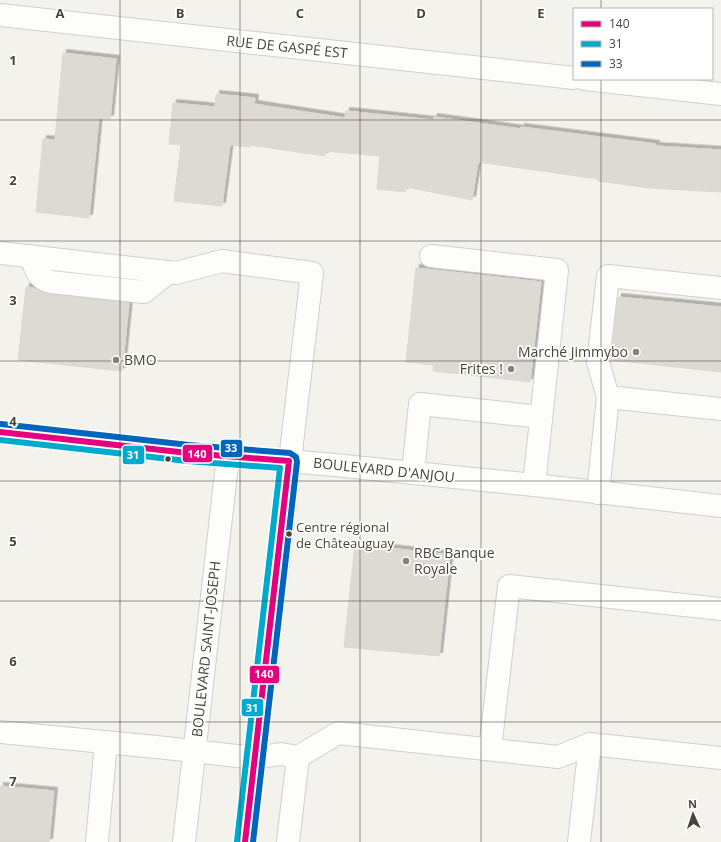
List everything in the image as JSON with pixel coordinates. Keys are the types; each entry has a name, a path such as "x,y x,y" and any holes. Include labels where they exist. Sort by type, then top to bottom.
{"street":[{"name":"RUE DE GASPÉ EST","path":"0,15 573,78"},
{"path":"594,80 721,94"},
{"path":"0,253 176,273 222,261 312,273 245,842"},
{"path":"431,256 557,270 534,486"},
{"path":"598,493 608,397 598,362 608,276 721,288"},
{"path":"608,397 721,409"},
{"path":"412,473 420,404 541,417"},
{"name":"BOULEVARD D'ANJOU","path":"0,432 228,456 412,473 721,506"},
{"name":"BOULEVARD SAINT-JOSEPH","path":"184,842 228,456"},
{"path":"490,749 509,586 721,609"},
{"path":"0,732 255,758 281,754 298,756 338,733 558,757 590,744 721,758"},
{"path":"97,842 106,742"},
{"path":"579,842 590,744"},
{"path":"288,842 298,756"}],"building":[{"path":"63,53 116,59 110,119 99,118 89,218 36,212 43,139 55,140"},
{"path":"216,94 255,98 254,104 345,118 346,111 433,120 434,117 521,129 521,127 656,144 656,146 721,150 721,192 650,188 478,162 472,200 406,187 405,192 377,189 380,156 325,151 325,156 250,145 250,147 230,145 222,206 174,201 181,145 169,144 173,103 215,107"},
{"path":"416,268 541,282 530,382 433,371 434,365 406,362"},
{"path":"26,287 34,288 50,294 129,303 122,371 18,360"},
{"path":"618,297 721,307 721,372 611,360"},
{"path":"355,544 450,555 439,656 344,647"},
{"path":"0,786 54,791 49,842 0,842"}],"transit line":[{"name":"33","path":"1,424 189,445 290,453 296,457 297,462 253,842"},
{"name":"140","path":"0,432 188,453 289,461 245,842"},
{"name":"31","path":"0,440 187,461 280,468 237,841"}],"place":[{"name":"Marché Jimmybo","path":"636,352"},
{"name":"BMO","path":"116,360"},
{"name":"Frites !","path":"511,369"},
{"name":"Centre régional de Châteauguay","path":"289,534"},
{"name":"RBC Banque Royale","path":"406,561"}]}
